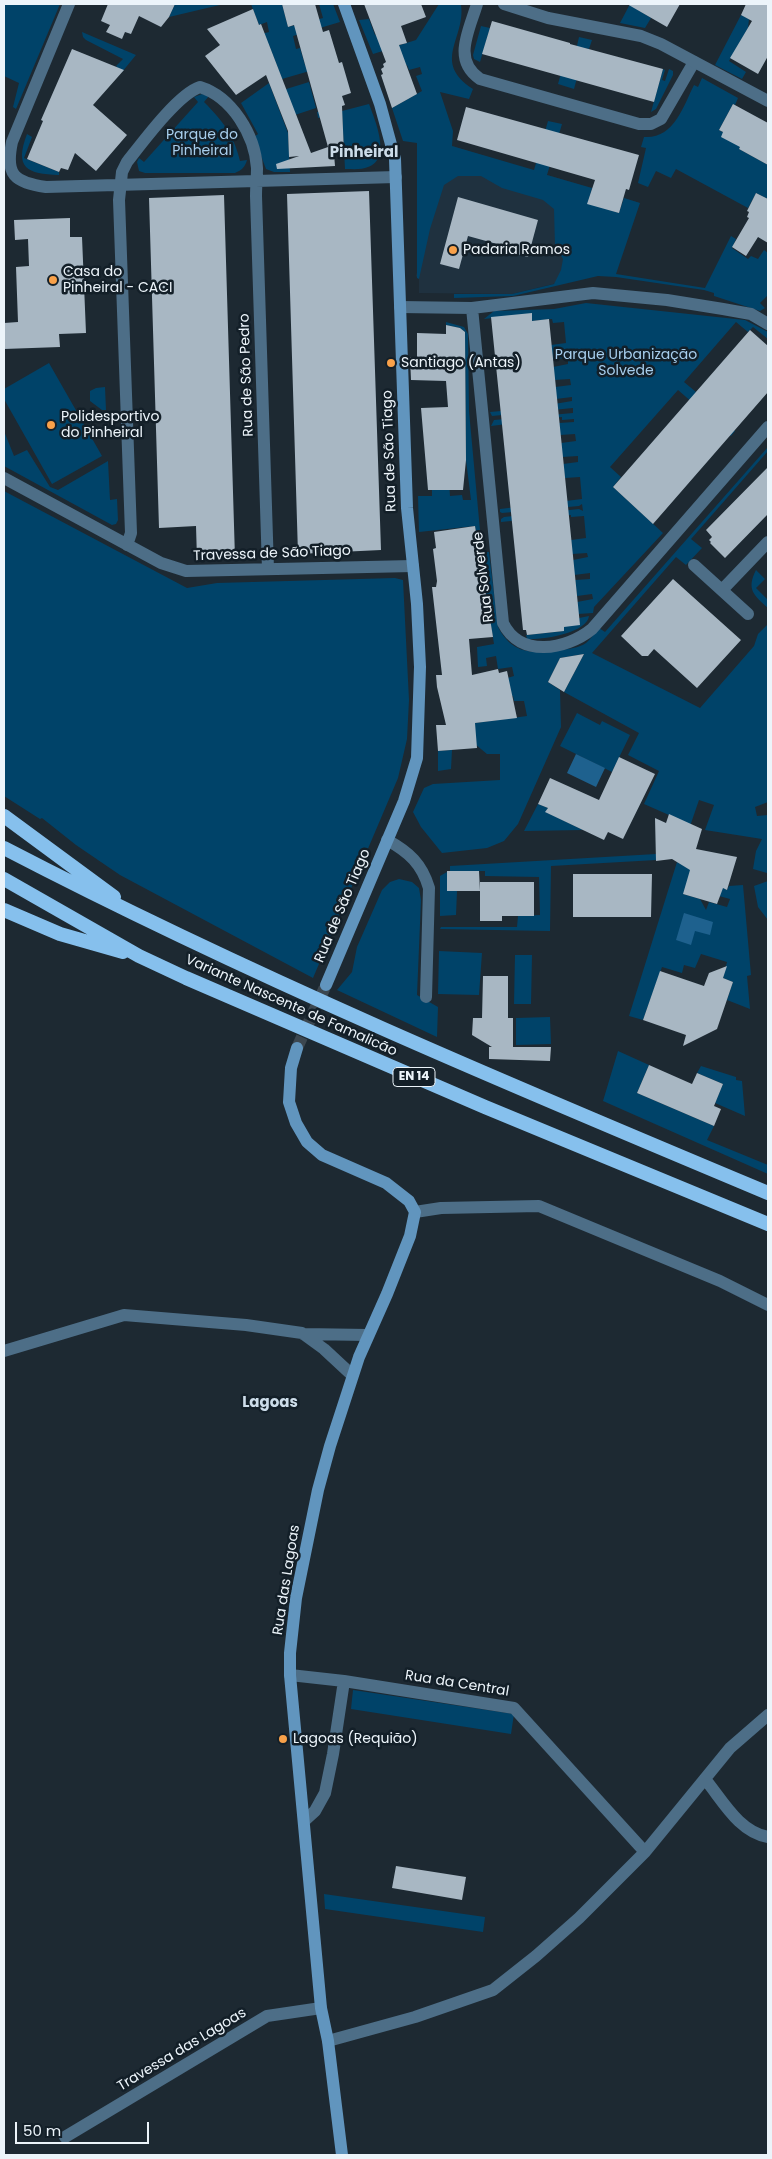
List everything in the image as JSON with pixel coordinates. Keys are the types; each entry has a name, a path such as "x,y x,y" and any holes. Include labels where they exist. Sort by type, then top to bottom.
{"highway":[{"path":"4,816 139,916"},
{"name":"Variante Nascente de Famalicão","path":"4,848 139,916 316,999 768,1193"},
{"name":"Variante Nascente de Famalicão","path":"4,878 139,956 315,1035 768,1224"},
{"path":"4,910 60,934 139,956"}],"main road":[{"name":"Rua de São Tiago","path":"326,985 404,801 417,758 420,667 407,508 396,176 393,153 380,104 344,4"},
{"path":"297,1048 291,1068 289,1102 296,1123 307,1142 322,1155 386,1183 412,1207"},
{"name":"Rua das Lagoas","path":"342,2155 328,2041 321,2008 290,1674 290,1653 296,1598 330,1446 352,1375 410,1236 412,1207"}],"street":[{"path":"69,4 12,142 9,156 9,180 46,187 396,176"},
{"path":"477,4 463,54 468,68 474,76 639,124 651,124 660,119 694,62"},
{"path":"504,4 548,18 641,36 768,101"},
{"name":"Rua de São Pedro","path":"120,184 122,172 127,162 180,101 192,90 200,87 220,96 240,119 254,152 257,180 268,569"},
{"path":"120,184 118,198 130,533 127,545"},
{"path":"400,307 472,308 593,293 723,308 751,314 768,324"},
{"name":"Rua Solverde","path":"472,308 503,623 508,634 528,646 564,644 580,638 592,629 768,427"},
{"name":"Travessa de São Tiago","path":"4,478 127,545 167,565 186,571 413,566"},
{"path":"722,590 768,542"},
{"path":"694,565 748,614"},
{"name":"Rua de São Tiago","path":"387,840 400,847 419,863 429,888 426,997"},
{"path":"412,1207 539,1206 720,1280 768,1306"},
{"path":"4,1351 124,1314 246,1325 302,1334 368,1335"},
{"path":"302,1334 324,1349 352,1375"},
{"name":"Rua da Central","path":"290,1674 514,1708 645,1852"},
{"path":"304,1821 315,1811 325,1793 344,1681"},
{"path":"328,2041 416,2017 493,1990 572,1924 645,1852 730,1748 768,1715"},
{"path":"705,1779 739,1822 756,1835 768,1837"},
{"name":"Travessa das Lagoas","path":"65,2137 267,2016 321,2008"}],"shaded area":[{"name":"Padaria Ramos","path":"452,146 640,203 598,273 512,294 419,293 419,279 416,276"},
{"path":"576,754 605,768 596,787 567,773"},
{"path":"684,913 713,922 710,935 695,931 691,945 676,940"}],"green space":[{"path":"4,4 60,4 16,109 13,107 19,83 4,76"},
{"path":"175,4 224,4 169,17"},
{"path":"251,4 282,4 288,27 323,18 319,4 333,4 340,22 293,36 296,49 300,48 305,65 313,70 282,79 269,45 255,49 250,37 269,32 267,22 259,25"},
{"path":"439,4 461,5 461,17 452,59 454,69 461,79 473,89 469,99 440,92 453,131 452,146 534,170 548,121 562,124 547,175 592,188 588,203 619,213 624,198 640,203 616,274 705,288 731,236 736,239 732,248 748,259 751,256 758,259 764,250 768,253 768,295 760,303 765,308 760,311 714,296 714,293 704,290 598,276 513,296 454,298 454,294 512,294 554,284 561,270 563,259 555,246 554,209 543,200 502,188 481,176 458,176 444,185 430,229 419,279 417,278 417,143 403,141 392,108 422,91 416,76 422,74 420,67 409,70 407,65 397,69 397,46 416,40"},
{"path":"630,4 641,4 638,10 651,18 645,28 620,23"},
{"path":"741,15 749,19 748,28 729,61 746,72 742,79 715,65"},
{"path":"369,19 375,35 390,30 396,47 373,54 359,20"},
{"path":"481,26 490,28 480,62 474,59 473,55"},
{"path":"82,32 136,55 122,72 116,66 123,59 86,40"},
{"path":"579,37 592,40 589,49 585,48 574,89 558,84 568,48 576,50"},
{"path":"663,69 665,70 662,80 665,81 669,69 673,71 673,75 656,109 651,112"},
{"path":"702,78 738,98 719,130 742,143 739,149 768,165 768,199 756,193 748,208 676,169 671,178 656,171 648,187 638,183 646,148 641,147 644,137 663,133 670,127 681,112 694,85 698,87"},
{"path":"309,82 316,108 292,116 283,90"},
{"path":"269,83 288,133 290,172 274,172 266,169 254,137 258,134 241,103"},
{"name":"Parque do Pinheiral","path":"202,94 209,96 204,102 226,128 234,143 240,161 247,160 243,168 235,173 145,173 139,171 137,162 139,158 144,162 198,102 194,97"},
{"path":"369,104 380,138 379,156 375,163 366,168 345,169 342,112 318,118 317,112 341,106 342,111"},
{"path":"27,134 32,137 24,158 59,172 59,175 39,173 31,171 26,167 22,155"},
{"name":"Parque Urbanização Solvede","path":"586,303 745,320 768,332 768,339 753,327 748,332 736,322 684,382 696,392 694,395 735,431 731,436 678,390 610,467 621,477 613,487 663,533 594,607 593,613 578,614 577,602 593,599 592,594 577,596 575,580 590,579 590,573 574,575 573,560 588,557 587,553 572,554 571,540 586,538 584,516 571,517 571,515 501,522 501,519 504,517 579,509 583,511 582,504 579,506 500,512 500,509 582,499 580,477 565,478 563,464 578,462 578,456 562,457 561,443 576,441 575,434 560,435 559,423 574,422 574,419 562,420 562,417 491,426 494,420 573,413 573,408 492,416 490,412 501,411 501,413 572,401 572,397 556,399 555,387 571,385 570,379 554,380 553,367 568,364 568,358 553,359 551,345 566,343 564,322 553,323 552,319 532,321 532,314 484,319 494,311 554,309"},
{"path":"446,322 464,327 468,334 469,411 482,552 489,552 498,627 510,643 516,647 532,652 573,648 590,640 599,628 605,632 768,447 768,451 691,539 702,548 686,565 676,557 592,653 700,708 754,646 758,634 768,624 768,802 755,807 757,816 768,815 767,873 753,869 756,851 762,839 705,830 714,805 699,800 688,832 669,815 644,804 659,771 628,755 639,733 564,692 584,654 560,658 548,682 560,690 561,727 518,824 504,841 487,848 442,853 421,827 413,812 424,788 433,784 500,780 500,754 487,754 475,744 475,723 527,716 524,701 514,701 513,696 480,703 504,679 514,676 512,667 498,669 496,656 486,658 487,666 478,667 477,647 494,644 475,526 419,532 418,496 432,496 432,488 449,482 450,496 462,495 463,500 471,500 466,460 465,332 460,328 446,325"},
{"name":"Polidesportivo do Pinheiral","path":"49,363 102,456 52,484 4,399 4,389"},
{"path":"105,387 106,410 102,410 90,401 90,391"},
{"path":"4,431 14,456 27,450 50,487 58,490 108,461 110,500 117,499 118,520 116,524 112,525 4,466"},
{"path":"4,491 187,588 217,583 395,578 403,580 409,700 407,739 398,778 313,978 120,875 76,845 42,818 40,819 4,796"},
{"path":"756,570 765,579 756,588 768,600 768,608 753,592 752,583"},
{"path":"589,616 581,627 573,631 553,637 527,639 526,635 564,631 564,627 579,618"},
{"path":"577,713 600,725 602,721 630,735 612,772 560,746"},
{"path":"452,750 451,769 438,771 438,751"},
{"path":"538,804 548,808 546,812 583,830 524,831"},
{"path":"656,854 656,860 551,866 550,931 440,929 441,927 517,927 518,916 540,915 539,877 485,876 485,871 450,871 450,866"},
{"path":"677,862 727,890 729,886 743,885 751,975 747,976 750,1009 727,1000 733,982 723,978 727,962 701,954 695,968 684,965 682,973 662,967 643,1020 629,1016","holes":["704,892 730,899 727,907 709,902 706,910 700,899 683,894"]},
{"path":"447,872 447,891 457,891 456,915 440,916 440,876"},
{"path":"399,879 412,882 419,888 421,900 417,995 438,1007 437,1037 337,990 352,972 357,947 382,890 390,882"},
{"path":"768,881 768,920 758,907 754,886"},
{"path":"439,951 482,953 479,995 438,994"},
{"path":"515,955 532,955 531,1004 514,1004"},
{"path":"550,1017 551,1044 516,1045 516,1018"},
{"path":"618,1051 649,1065 637,1093 714,1126 707,1140 768,1165 768,1174 603,1101"},
{"path":"701,1066 736,1077 736,1080 742,1081 745,1116 715,1103 723,1084 697,1073"},
{"path":"353,1690 514,1714 511,1734 351,1709"},
{"path":"324,1894 485,1917 483,1932 325,1909"}],"building":[{"path":"108,4 175,4 169,17 161,27 139,16 131,34 125,32 122,39 106,32 110,25 101,21"},
{"path":"282,4 315,4 323,32 329,30 339,63 342,62 351,93 342,96 345,105 342,106 344,153 334,154 335,166 277,169 276,164 299,156 289,157 288,131 266,75 236,95 205,56 220,45 207,29 253,9 259,25 261,24 311,153 328,147 294,25 288,27"},
{"path":"364,4 421,4 426,17 401,26 407,43 399,45 417,94 392,108 381,75 383,74 381,69 386,62"},
{"path":"627,4 680,4 667,27"},
{"path":"746,4 768,4 768,56 758,74 730,58 752,21 741,15"},
{"path":"492,21 663,69 654,102 482,54"},
{"path":"72,49 124,70 93,105 127,135 96,171 75,153 68,170 61,168 59,172 27,159 43,121 41,120"},
{"path":"733,104 768,123 768,165 721,137 723,132 719,130"},
{"path":"466,107 639,155 629,190 626,189 619,213 587,204 595,180 457,140"},
{"path":"369,191 381,550 298,554 287,194"},
{"path":"756,193 768,199 768,243 758,237 746,256 732,247 749,218 747,217 749,212 747,211"},
{"path":"224,195 235,558 197,559 196,526 159,528 149,198"},
{"path":"458,197 538,220 528,257 514,253 515,249 468,236 459,269 440,264"},
{"path":"70,218 70,237 82,237 86,333 59,334 60,347 4,349 4,323 18,322 16,267 29,266 28,239 15,240 14,220"},
{"path":"532,313 532,321 549,319 580,625 564,627 564,631 527,635 526,630 523,630 491,317"},
{"path":"446,325 460,328 465,332 466,460 463,490 428,490 421,408 448,407 446,381 411,380 410,357 417,357 417,333 446,334"},
{"path":"750,330 768,346 768,392 653,524 613,487"},
{"path":"768,467 768,514 725,558 710,543 709,540 712,537 706,530"},
{"path":"475,526 493,637 469,639 472,675 498,669 499,673 507,671 517,718 475,723 477,748 438,751 436,725 446,725 436,675 442,675 432,587 436,587 437,581 433,549 436,548 434,532"},
{"path":"673,579 741,640 697,688 654,649 648,656 642,656 621,636"},
{"path":"584,654 564,692 548,682 560,658"},
{"path":"619,757 655,774 623,839 608,832 604,840 545,812 548,808 538,804 550,778 599,800"},
{"path":"669,814 702,829 696,849 737,857 727,890 723,888 717,904 683,894 690,870 672,859 656,861 655,818 666,823"},
{"path":"447,871 479,871 480,891 447,891"},
{"path":"573,874 652,874 651,917 573,917"},
{"path":"480,882 534,882 534,916 502,916 502,921 480,921"},
{"path":"727,966 723,978 733,982 717,1029 683,1046 686,1035 643,1020 660,971 704,986 709,973"},
{"path":"483,976 508,976 508,1018 513,1018 513,1047 551,1047 550,1061 489,1059 489,1047 492,1047 472,1035 473,1018 482,1018"},
{"path":"649,1065 692,1084 697,1073 723,1084 714,1106 721,1109 714,1126 637,1093"},
{"path":"396,1866 466,1877 462,1900 392,1888"}],"tunnel":[{"path":"297,1048 326,985"}],"place":[{"name":"Padaria Ramos","path":"453,250"},
{"name":"Casa do Pinheiral - CACI","path":"53,280"},
{"name":"Santiago (Antas)","path":"391,363"},
{"name":"Polidesportivo do Pinheiral","path":"51,425"},
{"name":"Lagoas (Requião)","path":"283,1739"}],"district":[{"name":"Pinheiral","path":"364,153"},
{"name":"Lagoas","path":"270,1403"}]}
